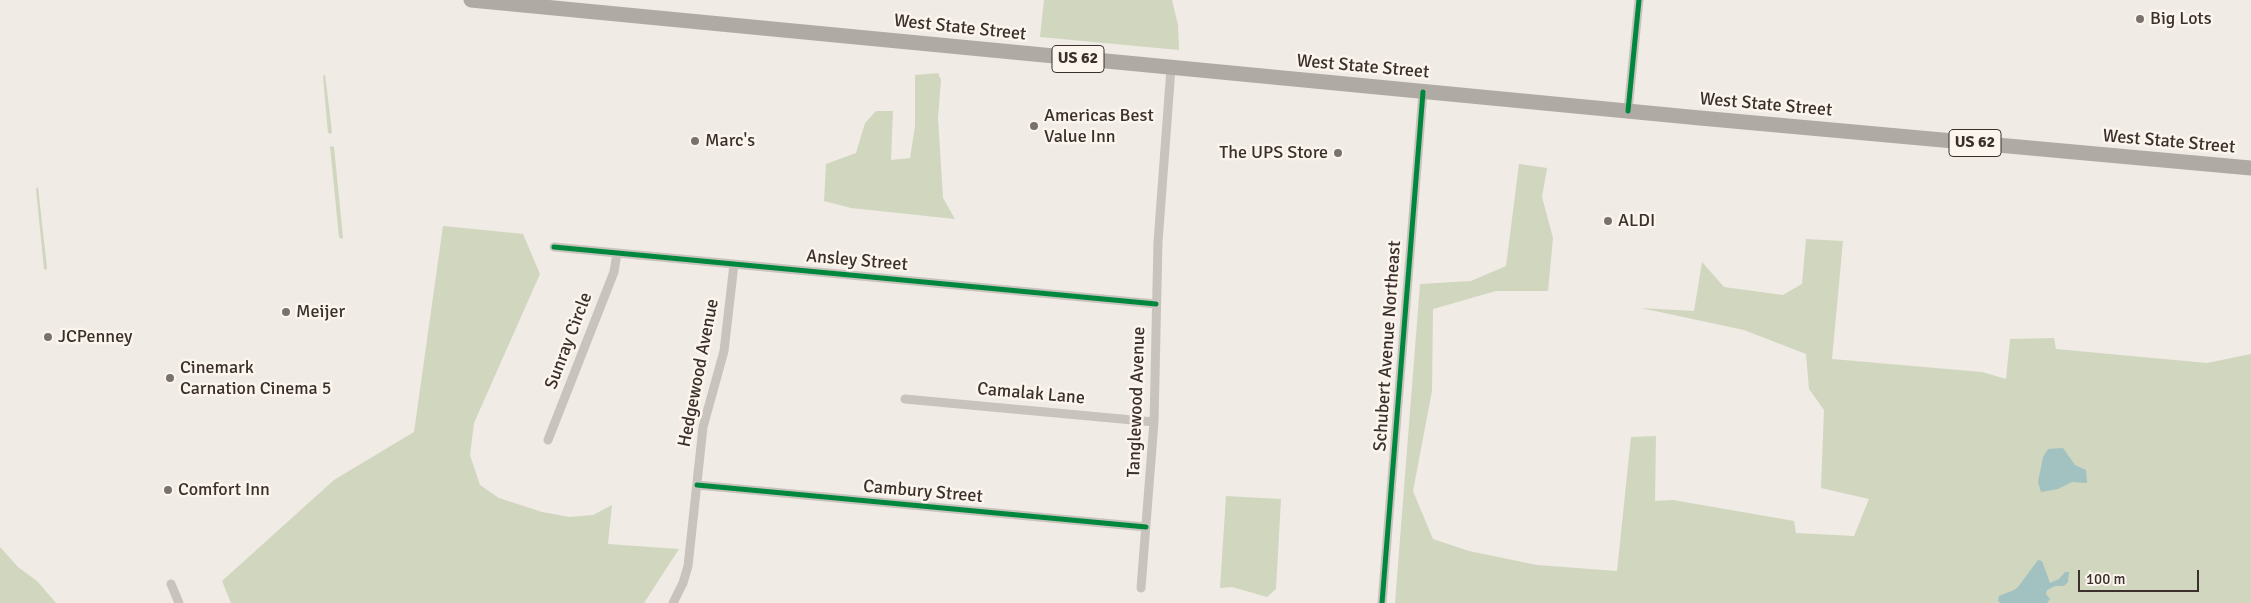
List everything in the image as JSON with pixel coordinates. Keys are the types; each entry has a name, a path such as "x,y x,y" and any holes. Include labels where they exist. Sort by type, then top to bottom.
{"highway":[{"name":"West State Street","path":"471,0 1423,92 2251,168"}],"street":[{"path":"1628,111 1639,0"},
{"name":"Tanglewood Avenue","path":"1141,588 1154,422 1158,242 1171,68"},
{"name":"Schubert Avenue Northeast","path":"1382,603 1423,92"},
{"name":"Ansley Street","path":"554,247 1156,304"},
{"name":"Sunray Circle","path":"548,440 614,272 617,253"},
{"name":"Hedgewood Avenue","path":"673,603 687,572 704,421 726,339 734,264"},
{"name":"Camalak Lane","path":"906,399 1154,422"},
{"name":"Cambury Street","path":"697,485 1146,527"},
{"path":"171,584 179,603"}],"green space":[{"path":"1044,0 1172,0 1178,25 1179,50 1040,37"},
{"path":"938,73 941,80 938,118 943,198 955,219 851,208 824,201 826,164 856,153 865,123 876,111 893,111 891,160 910,158 915,126 915,75"},
{"path":"325,74 331,134 328,133 323,77"},
{"path":"330,146 334,147 343,238 341,239 339,237"},
{"path":"1519,164 1547,168 1542,197 1553,238 1548,291 1496,291 1433,309 1432,391 1413,491 1433,539 1469,551 1537,565 1617,571 1631,437 1656,436 1655,501 1673,500 1794,521 1796,533 1854,536 1869,499 1821,488 1824,410 1809,389 1806,354 1744,330 1641,308 1694,311 1702,262 1724,287 1783,295 1802,284 1806,239 1843,241 1832,359 1982,372 2006,379 2010,339 2054,338 2056,349 2207,363 2251,354 2251,603 1395,603 1420,284 1471,281 1506,266"},
{"path":"38,187 46,270 44,269 36,189"},
{"path":"443,226 523,234 540,274 474,423 470,455 480,485 499,498 542,512 570,517 593,515 612,505 608,544 679,549 644,603 231,603 222,581 334,480 414,432"},
{"path":"1226,496 1281,499 1276,589 1267,597 1232,587 1220,588"},
{"path":"0,547 18,567 37,581 56,603 0,603"}],"water":[{"path":"2063,448 2075,465 2086,470 2087,483 2072,482 2058,489 2041,492 2038,482 2043,457 2048,449"},
{"path":"2038,560 2042,561 2050,583 2059,579 2065,572 2069,572 2068,582 2064,586 2055,586 2047,590 2046,594 2050,599 2047,603 2001,603 1998,601 1999,596 2018,587"}],"cycle path":[{"path":"1628,111 1639,0"},
{"path":"1382,603 1423,92"},
{"path":"554,247 1156,304"},
{"path":"697,485 1146,527"}],"place":[{"name":"Big Lots","path":"2140,19"},
{"name":"Americas Best Value Inn","path":"1034,126"},
{"name":"Marc's","path":"695,141"},
{"name":"The UPS Store","path":"1338,153"},
{"name":"ALDI","path":"1608,221"},
{"name":"Meijer","path":"286,312"},
{"name":"JCPenney","path":"48,337"},
{"name":"Cinemark Carnation Cinema 5","path":"170,378"},
{"name":"Comfort Inn","path":"168,490"}]}
